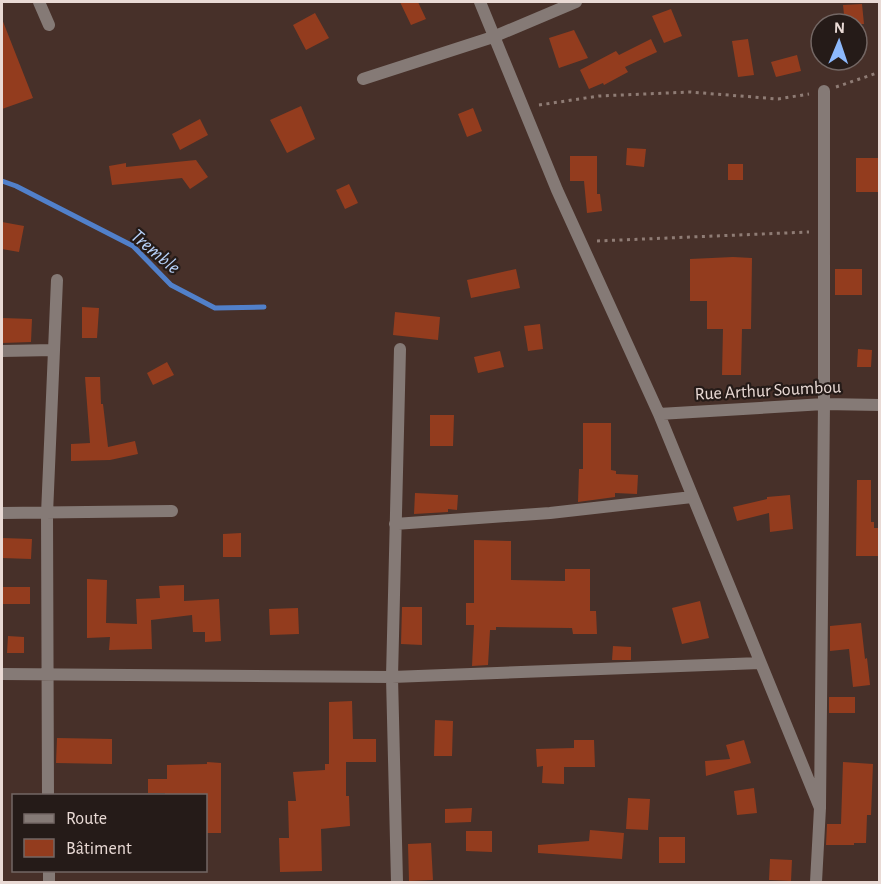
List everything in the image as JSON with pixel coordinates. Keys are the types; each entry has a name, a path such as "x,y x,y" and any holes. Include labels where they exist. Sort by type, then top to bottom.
{"street":[{"path":"39,2 49,25"},
{"path":"480,2 580,242 659,414 820,808"},
{"path":"363,79 493,37 576,2"},
{"path":"816,882 820,808 824,91"},
{"path":"48,794 47,514 57,280"},
{"path":"2,351 54,350"},
{"path":"397,882 392,677 400,350"},
{"name":"Rue Arthur Soumbou","path":"659,414 824,404 879,405"},
{"path":"395,524 550,513 692,497"},
{"path":"2,513 172,511"},
{"path":"2,674 392,677 760,663"}],"path":[{"path":"522,107 599,96 690,92 778,99 824,91 879,72"},
{"path":"580,242 823,231"}],"building":[{"path":"400,2 418,2 426,19 411,25"},
{"path":"862,4 863,12 844,12 843,5"},
{"path":"671,9 682,36 664,43 652,16"},
{"path":"315,13 329,38 306,50 293,25"},
{"path":"2,19 33,98 2,109"},
{"path":"574,30 588,58 559,68 549,38"},
{"path":"651,39 657,52 625,67 628,72 604,85 603,83 589,89 580,70 616,51 619,55"},
{"path":"748,39 754,75 738,77 732,41"},
{"path":"797,55 801,71 776,77 771,62"},
{"path":"301,106 315,139 287,153 270,120"},
{"path":"473,108 482,131 467,137 458,114"},
{"path":"200,119 208,135 180,150 172,134"},
{"path":"627,148 646,149 644,167 626,165"},
{"path":"570,156 597,156 597,194 600,194 602,211 587,213 584,181 570,181"},
{"path":"856,158 879,158 878,192 856,192"},
{"path":"196,160 208,177 190,189 182,178 112,185 109,166 126,163 126,167"},
{"path":"728,164 743,164 743,180 728,180"},
{"path":"349,184 358,203 345,209 336,190"},
{"path":"2,222 24,226 19,252 2,249"},
{"path":"752,258 751,329 742,329 741,375 722,375 723,329 707,329 707,301 690,301 690,259"},
{"path":"516,269 520,288 471,298 467,280"},
{"path":"835,269 862,269 862,295 835,295"},
{"path":"82,307 99,308 97,338 82,338"},
{"path":"395,312 440,317 438,340 393,335"},
{"path":"2,318 32,319 31,342 2,343"},
{"path":"540,324 543,349 528,351 524,326"},
{"path":"858,349 872,350 871,367 857,367"},
{"path":"500,351 504,367 478,373 474,357"},
{"path":"167,362 174,375 153,385 147,373"},
{"path":"85,377 100,377 101,404 103,404 108,447 135,441 138,454 110,460 71,461 71,444 90,443"},
{"path":"430,415 454,415 453,446 430,446"},
{"path":"583,423 611,423 611,470 616,471 616,474 638,475 637,494 615,493 615,497 578,502 579,469 583,469"},
{"path":"857,480 871,480 871,522 874,522 874,528 879,528 879,556 856,556"},
{"path":"415,493 458,495 457,510 448,509 448,512 414,514"},
{"path":"790,495 793,529 770,532 769,513 737,521 733,507 767,499 767,497"},
{"path":"241,533 241,557 223,557 223,534"},
{"path":"2,538 32,539 31,559 2,558"},
{"path":"474,540 511,541 511,580 565,581 565,569 590,569 590,611 596,611 597,634 573,634 572,628 496,627 496,630 490,630 488,665 472,666 474,625 466,625 466,603 474,603"},
{"path":"87,579 107,580 106,623 137,624 136,599 160,598 159,586 184,585 184,601 219,599 221,641 205,642 205,632 193,632 192,615 151,620 152,649 109,650 110,637 87,638"},
{"path":"2,587 30,587 30,604 2,604"},
{"path":"700,601 709,638 682,644 672,608"},
{"path":"402,607 422,607 422,645 401,644"},
{"path":"298,608 299,634 270,635 269,609"},
{"path":"861,623 870,685 853,687 849,649 830,651 830,626"},
{"path":"8,636 24,637 24,653 7,653"},
{"path":"613,646 631,647 631,660 612,660"},
{"path":"829,697 855,697 855,713 829,713"},
{"path":"352,701 353,739 376,739 376,762 346,762 346,796 349,796 350,826 321,829 322,871 280,872 279,838 289,838 288,801 296,801 293,772 325,770 325,764 329,764 329,702"},
{"path":"435,720 453,721 452,756 434,756"},
{"path":"57,738 112,739 112,764 56,763"},
{"path":"574,740 594,740 595,767 564,767 564,784 542,783 543,766 537,767 536,749 574,748"},
{"path":"744,740 751,763 706,776 705,761 730,759 726,745"},
{"path":"207,762 221,763 221,833 207,833 207,794 148,793 148,779 167,779 167,765 207,764"},
{"path":"843,762 873,764 871,815 867,815 866,843 826,845 827,824 841,824"},
{"path":"754,788 757,813 737,815 734,791"},
{"path":"628,798 650,799 648,830 626,829"},
{"path":"472,808 471,822 445,823 445,809"},
{"path":"590,830 624,833 622,859 538,853 538,845 589,841"},
{"path":"466,831 492,831 492,852 466,851"},
{"path":"659,837 685,837 685,863 659,863"},
{"path":"431,843 433,880 409,881 408,844"},
{"path":"770,859 792,860 791,881 769,880"}],"waterway":[{"name":"Tremble","path":"2,181 133,246 171,285 215,308 264,307"}]}
